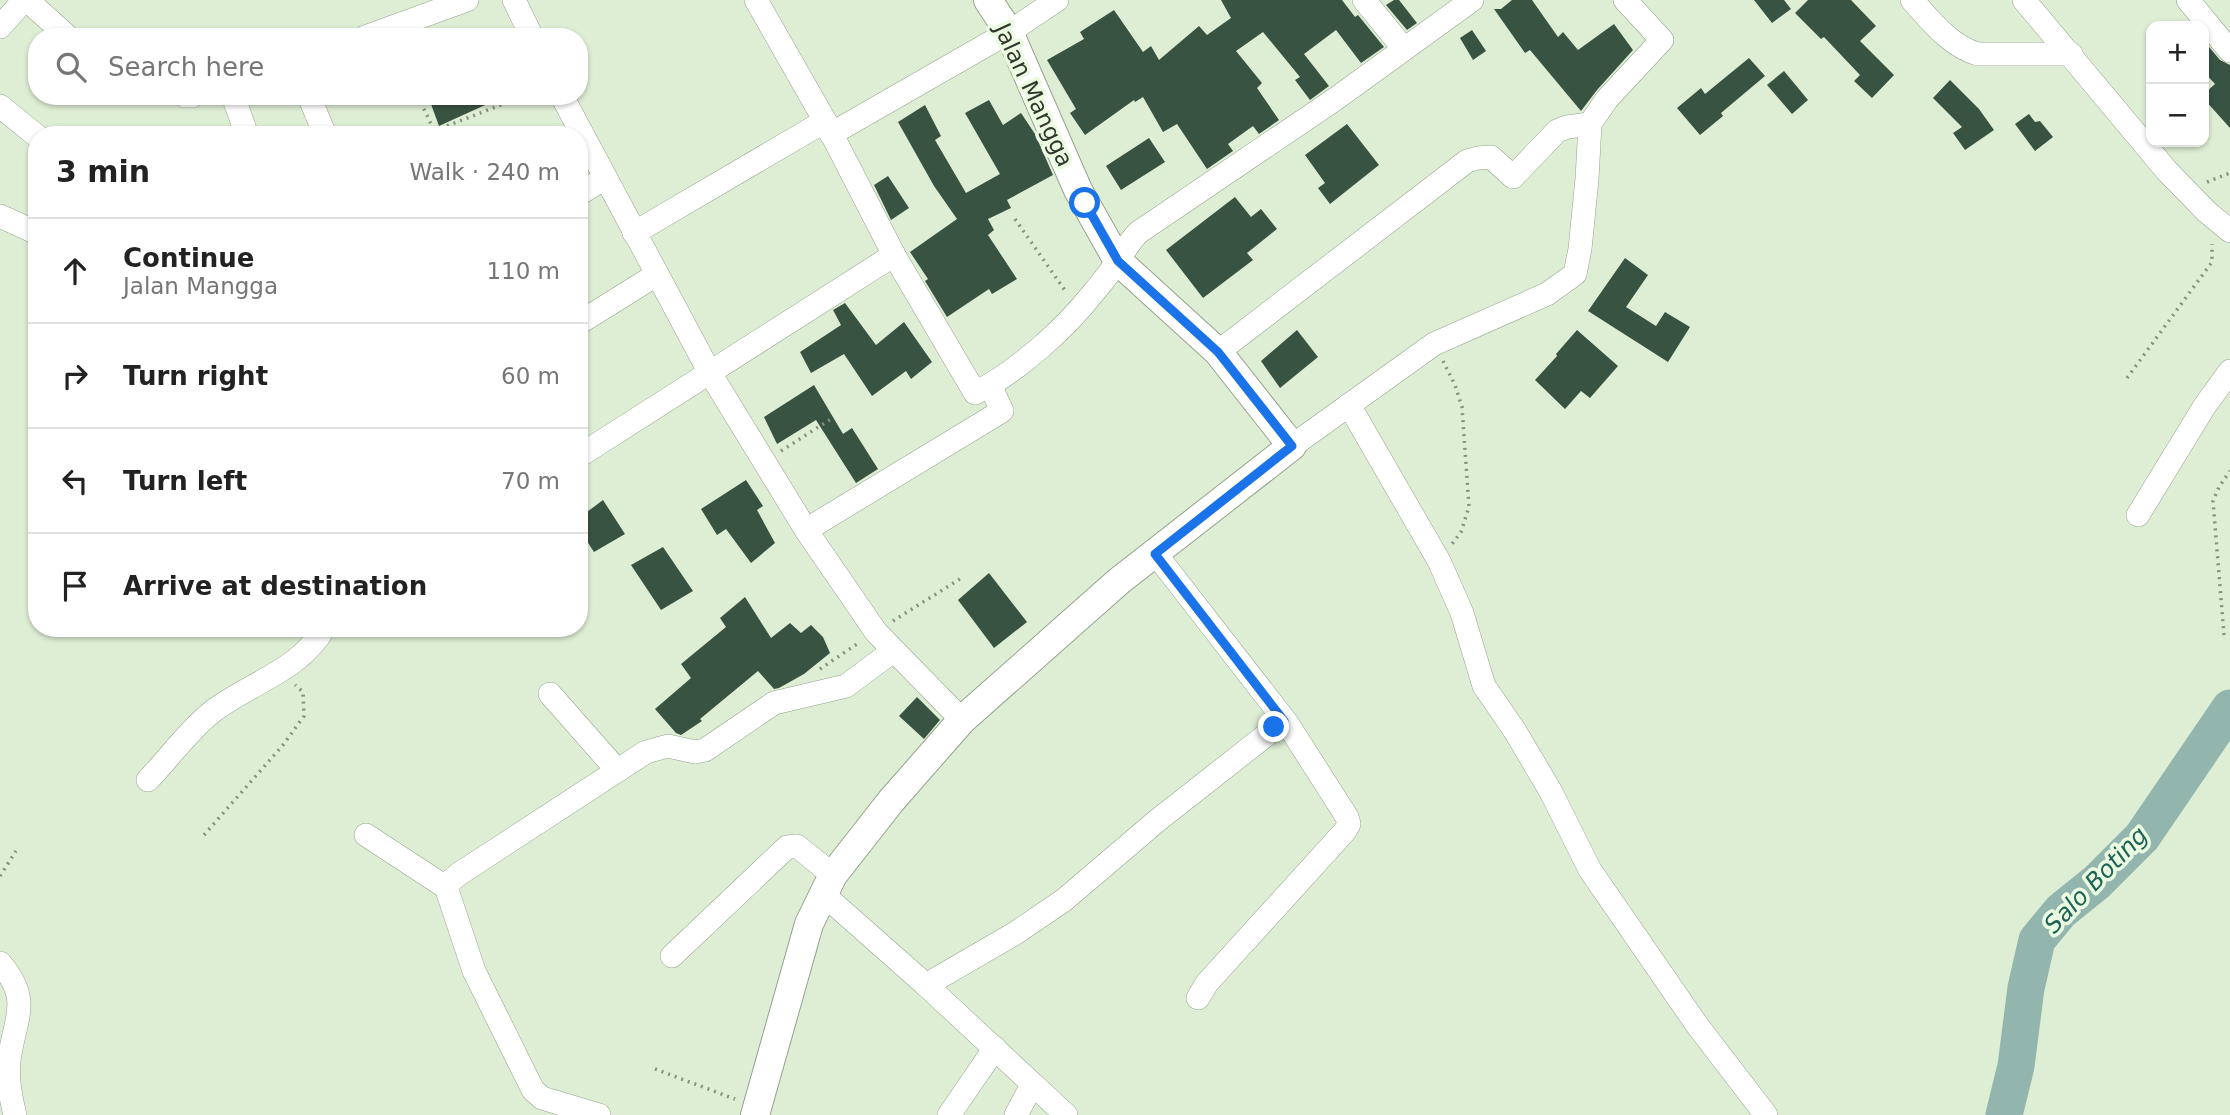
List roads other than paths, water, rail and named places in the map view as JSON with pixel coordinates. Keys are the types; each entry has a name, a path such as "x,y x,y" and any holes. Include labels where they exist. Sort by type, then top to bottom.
{"street":[{"path":"0,25 26,0 58,28"},
{"path":"390,28 467,0"},
{"path":"757,0 828,127 894,255 975,393 1034,352 1080,310 1118,261 1130,240 1148,225 1334,100 1472,0"},
{"name":"Jalan Mangga","path":"988,0 1009,32 1078,190 1118,261 1218,352 1292,446"},
{"path":"634,233 1009,32 1057,0"},
{"path":"1364,0 1404,49"},
{"path":"756,1111 809,924 828,884 891,801 962,720 1119,581 1292,446 1434,344 1547,294 1575,274 1587,179 1590,124 1622,81 1662,40 1625,0"},
{"path":"1912,0 1942,31 1967,51 1978,54 2071,54"},
{"path":"2024,0 2167,171 2224,220"},
{"path":"2188,0 2230,51"},
{"path":"518,2 528,28"},
{"path":"236,105 244,126"},
{"path":"313,105 321,126"},
{"path":"567,105 578,126"},
{"path":"0,106 28,129"},
{"path":"1218,352 1467,161 1491,157 1513,177 1557,131 1590,124"},
{"path":"588,146 710,373 806,530 876,632 962,720"},
{"path":"588,188 605,178"},
{"path":"0,216 28,229"},
{"path":"588,450 894,255"},
{"path":"588,317 656,275"},
{"path":"2138,515 2204,407 2230,371"},
{"path":"806,530 1002,411 990,385"},
{"path":"1349,405 1439,561 1462,612 1484,686 1515,731 1551,792 1590,870 1697,1025 1766,1115"},
{"path":"1155,554 1284,721 1349,824 1207,983 1198,998"},
{"path":"148,780 211,712 279,671 313,646 318,637"},
{"path":"447,888 454,877 646,752 668,746 695,752 705,750 774,703 846,686 893,651"},
{"path":"550,694 617,770"},
{"path":"926,985 1014,934 1064,900 1168,812 1284,721"},
{"path":"366,835 447,888 474,971 533,1090 542,1098 599,1115"},
{"path":"672,956 787,847 797,846 828,884 926,985 1066,1115"},
{"path":"0,962 10,976 19,1002 19,1018 8,1065 15,1115"},
{"path":"949,1115 995,1048"},
{"path":"1016,1115 1032,1085"}],"waterway":[{"name":"Salo Boting","path":"2004,1115 2016,1066 2026,988 2037,940 2061,911 2097,882 2142,837 2230,708"}]}
